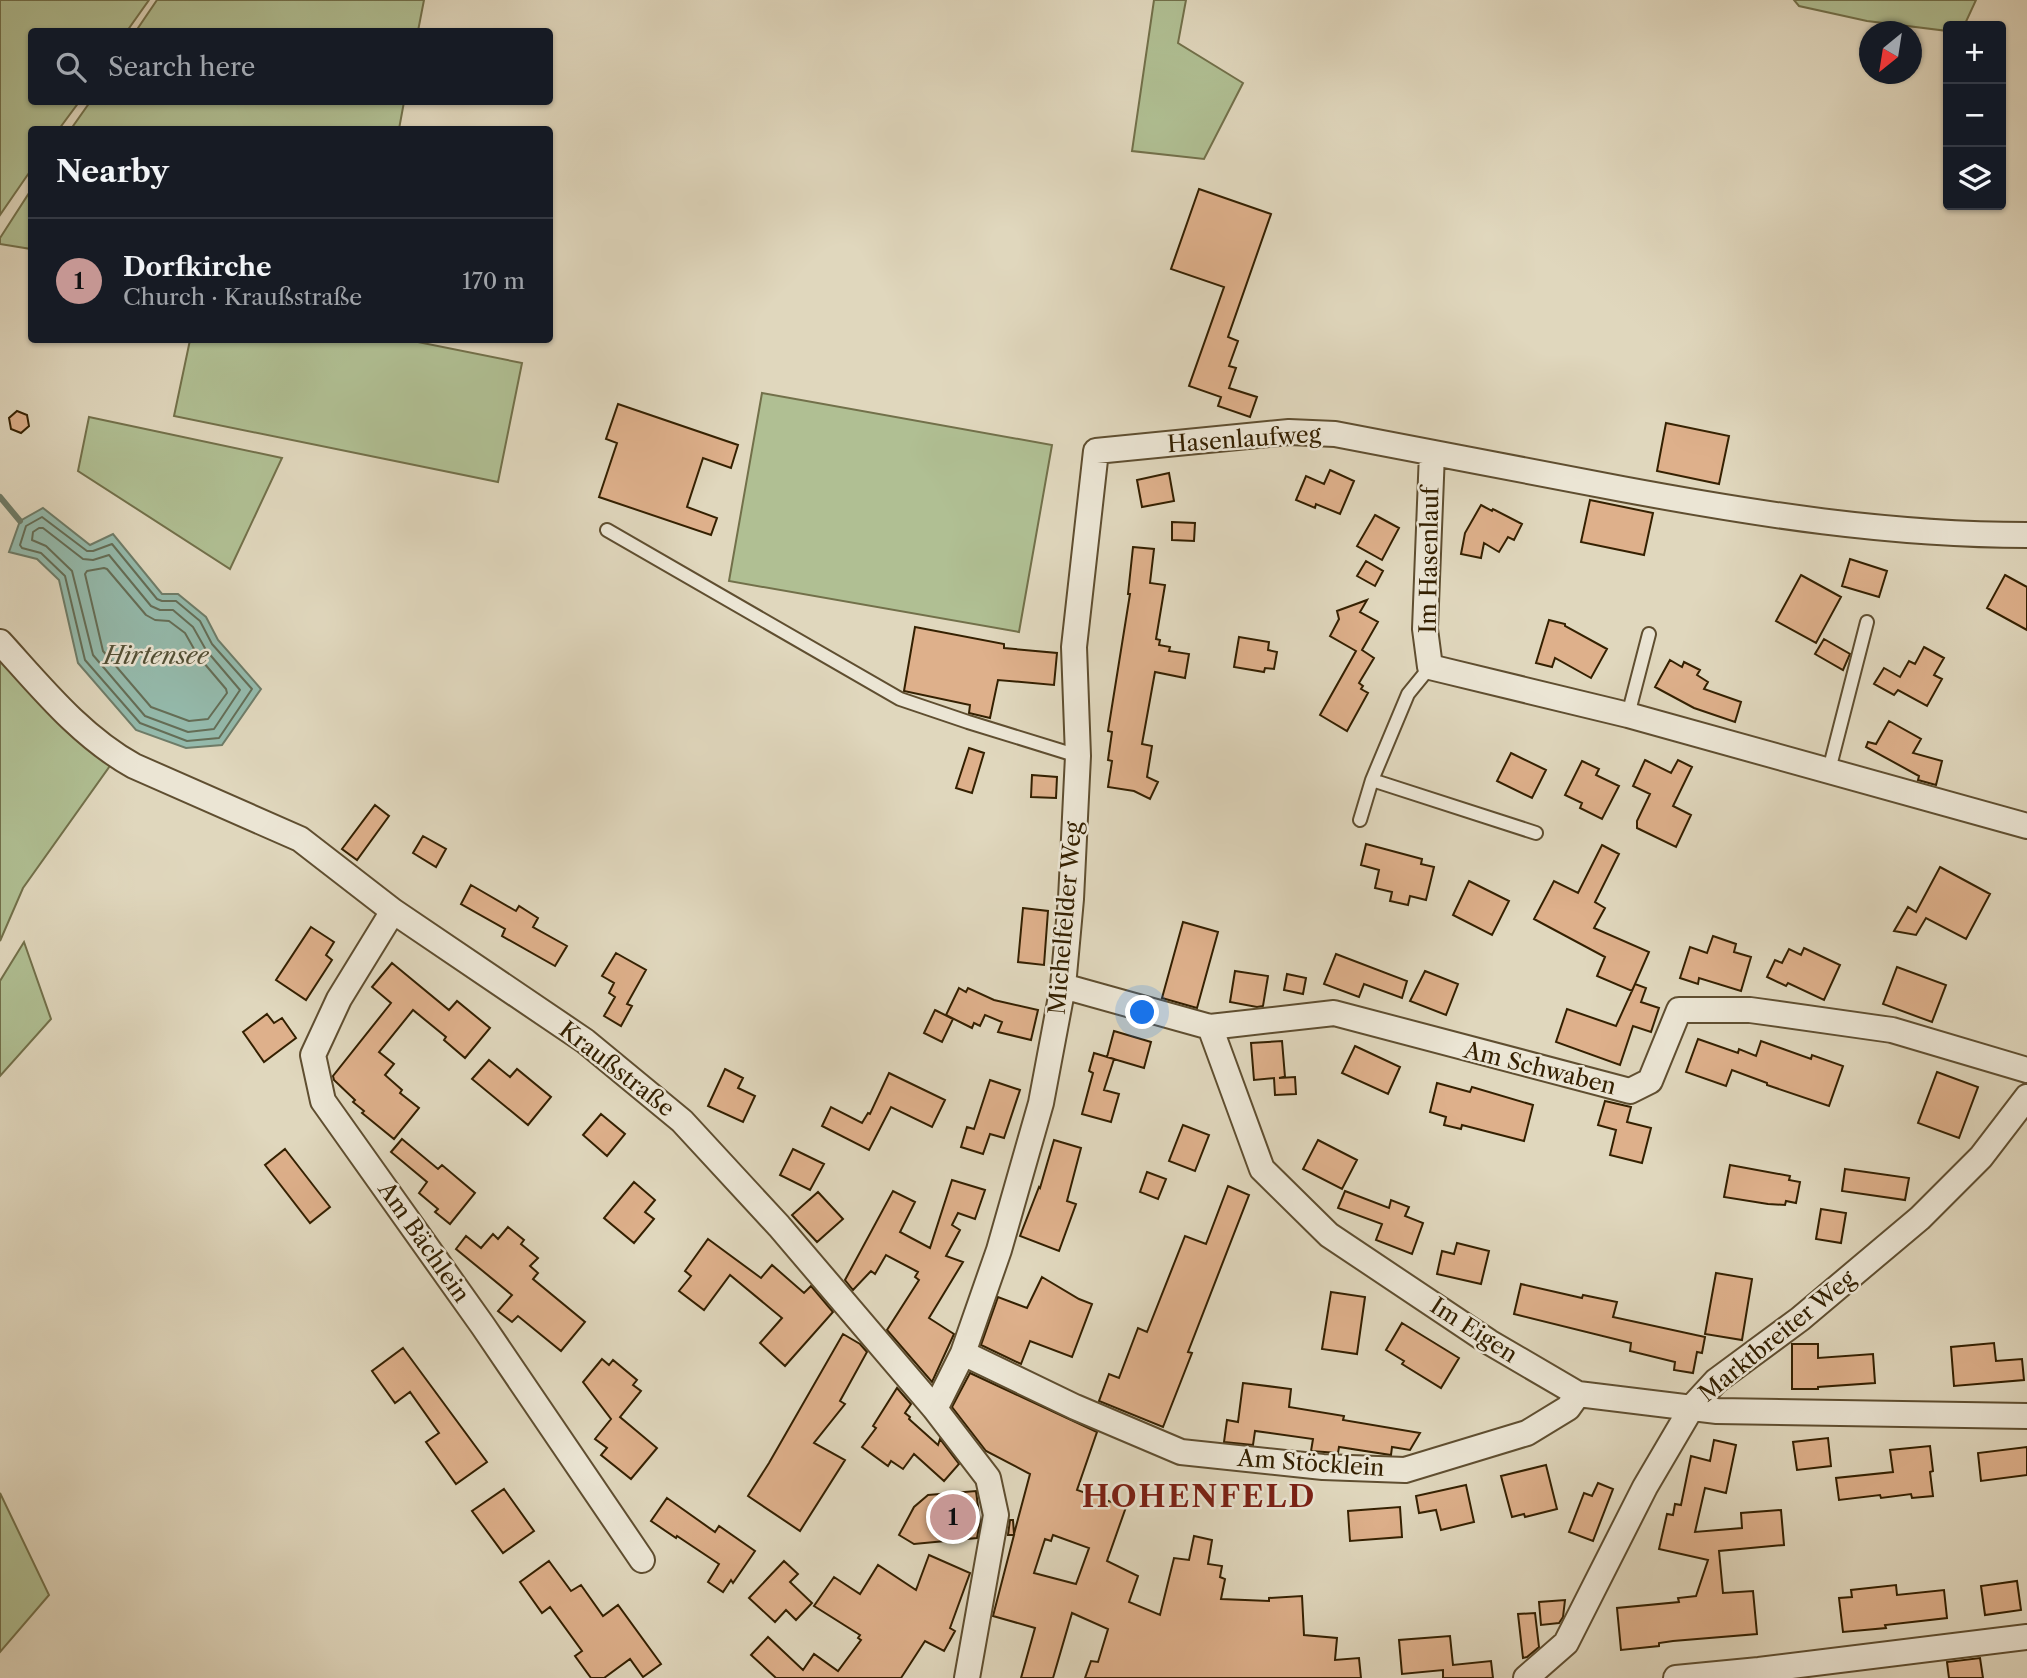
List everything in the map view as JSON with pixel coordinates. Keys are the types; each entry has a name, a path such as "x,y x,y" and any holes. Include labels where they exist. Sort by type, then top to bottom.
{"street":[{"name":"Hasenlaufweg","path":"1096,451 1289,432 1335,434 1724,508 1848,526 1979,535 2027,535"},
{"name":"Michelfelder Weg","path":"935,1409 962,1353 999,1250 1041,1103 1063,986 1071,899 1077,756 1074,647 1096,451"},
{"name":"Im Hasenlauf","path":"1432,453 1425,629 1430,667 1628,715 2027,825"},
{"name":"Kraußstraße","path":"0,642 71,719 117,756 300,839 393,911 585,1041 682,1121 779,1226 935,1409 988,1478 996,1515 967,1678"},
{"name":"Am Bächlein","path":"393,911 339,999 313,1055 323,1101 483,1326 642,1560"},
{"path":"1063,986 1210,1027"},
{"name":"Am Schwaben","path":"1210,1027 1334,1013 1630,1091 1650,1081 1679,1010 1750,1010 1892,1030 2027,1070"},
{"name":"Im Eigen","path":"1210,1027 1262,1169 1329,1235 1489,1342 1578,1394 1717,1411 2027,1416"},
{"name":"Marktbreiter Weg","path":"1526,1678 1566,1643 1645,1487 1692,1407 1716,1381 1800,1319 1920,1218 1981,1157 2027,1097"},
{"name":"Am Stöcklein","path":"962,1353 1075,1407 1181,1452 1323,1467 1405,1470 1527,1433 1568,1408 1578,1394"},
{"path":"1675,1678 2027,1637"}],"lane":[{"path":"607,530 900,699 1077,756"},
{"path":"1829,770 1867,622"},
{"path":"1628,715 1649,634"},
{"name":"Im Hasenlauf","path":"1360,820 1372,780 1408,694 1430,667"},
{"path":"1372,780 1536,833"}],"shaded area":[{"path":"0,0 149,0 129,28 28,28 28,105 77,105 61,126 28,126 28,174 0,215"},
{"path":"157,0 424,0 419,28 138,28"},
{"path":"1154,0 1186,0 1178,43 1243,83 1204,159 1132,151"},
{"path":"1794,0 1976,0 1966,21 1943,21 1943,30 1922,28 1922,21 1867,21 1799,6"},
{"path":"88,105 403,105 400,126 73,126"},
{"path":"28,195 28,249 0,244 0,238"},
{"path":"189,343 423,343 522,363 498,482 174,416"},
{"path":"762,393 1052,445 1019,632 729,581"},
{"path":"89,417 282,458 230,569 78,471"},
{"path":"0,640 117,756 23,888 0,941"},
{"path":"24,942 51,1019 0,1076 0,981"},
{"path":"0,1493 49,1595 0,1652"}],"water":[{"name":"Hirtensee","path":"43,508 90,545 113,534 162,594 178,594 206,617 218,640 261,689 222,745 186,748 136,730 78,663 59,580 37,559 9,552 20,521"}],"building":[{"path":"1199,189 1271,214 1228,337 1238,341 1229,366 1236,368 1229,388 1257,397 1250,417 1218,406 1221,397 1189,386 1224,287 1171,269"},
{"path":"618,404 738,445 731,468 703,458 687,507 717,518 711,535 599,497 617,443 606,439"},
{"path":"17,411 27,415 29,426 21,433 11,429 9,418"},
{"path":"1666,423 1729,436 1719,484 1657,471"},
{"path":"1330,470 1354,481 1340,514 1316,504 1315,508 1296,500 1306,476 1324,484"},
{"path":"1169,473 1174,501 1142,507 1137,480"},
{"path":"1590,500 1653,513 1644,555 1581,542"},
{"path":"1481,505 1522,524 1514,540 1508,537 1499,552 1484,543 1481,558 1461,554 1465,533"},
{"path":"1375,515 1399,528 1382,560 1357,546"},
{"path":"1172,522 1195,523 1194,541 1172,540"},
{"path":"1133,547 1154,549 1150,583 1165,585 1156,639 1160,640 1159,645 1170,647 1169,651 1189,654 1185,678 1155,672 1142,744 1152,746 1147,777 1158,782 1150,799 1134,791 1108,787 1112,761 1108,760 1112,732 1108,731 1130,594"},
{"path":"1850,559 1887,571 1879,597 1842,586"},
{"path":"1366,561 1383,571 1375,586 1357,576"},
{"path":"1801,575 1841,597 1816,643 1776,621"},
{"path":"2005,575 2027,587 2027,630 1987,608"},
{"path":"1367,600 1360,612 1378,622 1362,650 1374,658 1359,683 1363,686 1361,689 1368,693 1347,731 1320,715 1356,651 1330,636 1339,619 1337,611"},
{"path":"1549,620 1565,624 1607,649 1591,678 1555,658 1552,667 1536,663"},
{"path":"915,627 1004,644 1004,648 1057,653 1054,685 998,680 990,718 969,713 970,705 904,691"},
{"path":"1239,637 1269,642 1268,650 1277,652 1274,669 1265,668 1264,672 1234,667"},
{"path":"1824,639 1850,654 1843,670 1815,654"},
{"path":"1924,647 1944,658 1934,675 1942,679 1927,706 1898,690 1894,695 1874,684 1884,668 1900,677 1909,661 1915,664"},
{"path":"1670,660 1682,667 1684,662 1700,670 1697,675 1708,682 1704,689 1741,702 1735,722 1694,708 1655,687"},
{"path":"1889,721 1921,739 1913,753 1942,761 1936,785 1918,780 1919,776 1866,747 1868,742 1876,744"},
{"path":"969,748 984,753 972,793 956,788"},
{"path":"1511,753 1546,770 1532,798 1497,781"},
{"path":"1645,760 1671,773 1678,760 1692,767 1673,806 1691,815 1676,847 1637,828 1637,821 1650,794 1633,786"},
{"path":"1582,761 1599,769 1596,775 1619,786 1602,819 1580,808 1582,803 1565,795"},
{"path":"1032,775 1057,777 1056,798 1031,797"},
{"path":"375,805 389,816 357,860 342,849"},
{"path":"423,836 446,849 436,867 413,853"},
{"path":"1366,844 1422,859 1421,864 1434,867 1426,900 1410,896 1408,905 1390,901 1392,892 1375,888 1379,870 1361,865"},
{"path":"1602,845 1619,854 1595,902 1605,908 1594,928 1649,952 1632,991 1597,976 1605,957 1534,919 1554,881 1578,893"},
{"path":"1940,867 1990,894 1966,939 1926,918 1916,935 1894,931 1908,907 1916,912"},
{"path":"1469,881 1509,901 1492,935 1453,915"},
{"path":"471,885 516,911 519,906 538,918 533,927 567,946 555,966 502,936 505,929 461,904"},
{"path":"1023,908 1048,911 1044,965 1018,962"},
{"path":"1183,922 1218,932 1197,1008 1162,998"},
{"path":"311,927 334,942 326,955 332,960 306,1000 276,980"},
{"path":"1713,936 1736,944 1734,952 1751,957 1741,991 1699,978 1698,984 1680,978 1690,947 1707,953"},
{"path":"1804,948 1840,965 1824,1000 1788,983 1786,986 1767,977 1775,960 1782,963 1789,949 1801,955"},
{"path":"616,953 646,970 627,1004 632,1006 621,1026 604,1016 615,997 609,993 614,983 602,976"},
{"path":"1336,954 1407,981 1402,998 1364,984 1359,997 1324,984"},
{"path":"392,963 449,1010 457,1001 490,1028 465,1058 444,1040 446,1037 413,1010 379,1052 394,1064 385,1075 402,1090 400,1093 419,1108 394,1139 362,1113 364,1111 353,1102 355,1100 333,1076 391,1003 372,987"},
{"path":"1897,967 1946,985 1932,1022 1883,1004"},
{"path":"1235,971 1268,976 1263,1006 1230,1002"},
{"path":"1425,971 1458,984 1446,1015 1410,1001"},
{"path":"1287,974 1306,978 1303,994 1284,990"},
{"path":"1635,984 1646,988 1641,1002 1659,1008 1651,1032 1633,1026 1620,1065 1556,1042 1567,1009 1616,1026"},
{"path":"959,988 966,992 968,988 994,1000 1038,1010 1031,1040 998,1032 1002,1022 985,1015 980,1026 974,1023 972,1028 946,1015"},
{"path":"935,1010 953,1019 942,1042 924,1033"},
{"path":"267,1014 274,1023 282,1018 296,1038 264,1062 243,1032"},
{"path":"1114,1031 1151,1042 1144,1068 1107,1057"},
{"path":"1698,1039 1738,1053 1739,1049 1756,1056 1761,1041 1811,1059 1812,1055 1843,1066 1829,1106 1732,1070 1726,1086 1686,1072"},
{"path":"1282,1041 1285,1077 1279,1078 1295,1077 1296,1094 1275,1095 1274,1078 1254,1080 1251,1043"},
{"path":"1355,1046 1400,1067 1388,1094 1342,1073"},
{"path":"1094,1053 1114,1059 1104,1090 1119,1094 1111,1122 1082,1114 1093,1073 1089,1071"},
{"path":"489,1060 510,1077 517,1069 551,1097 528,1125 472,1079"},
{"path":"725,1069 743,1078 738,1088 755,1096 743,1122 708,1106"},
{"path":"1937,1072 1978,1087 1959,1138 1918,1123"},
{"path":"889,1073 945,1100 932,1127 891,1107 869,1150 822,1126 831,1107 862,1123 868,1113 870,1114"},
{"path":"990,1080 1020,1090 1004,1138 990,1134 983,1154 961,1147 967,1127 974,1129"},
{"path":"1437,1083 1470,1092 1472,1087 1533,1105 1524,1141 1462,1125 1461,1129 1444,1125 1446,1117 1430,1112"},
{"path":"1605,1101 1631,1107 1627,1122 1651,1128 1642,1163 1610,1155 1616,1130 1598,1125"},
{"path":"601,1114 625,1134 607,1156 583,1135"},
{"path":"1183,1125 1209,1135 1195,1171 1169,1161"},
{"path":"402,1139 438,1169 442,1165 475,1193 450,1224 435,1212 438,1209 419,1193 427,1182 391,1152"},
{"path":"1054,1140 1081,1148 1067,1201 1076,1204 1059,1251 1020,1236 1040,1188"},
{"path":"1318,1140 1357,1160 1342,1189 1303,1169"},
{"path":"285,1149 330,1207 310,1223 265,1165"},
{"path":"793,1149 824,1164 810,1190 780,1175"},
{"path":"1730,1165 1790,1176 1789,1180 1800,1182 1796,1203 1786,1201 1785,1205 1768,1204 1724,1197"},
{"path":"1845,1169 1909,1178 1905,1200 1842,1191"},
{"path":"1147,1172 1166,1179 1158,1199 1140,1192"},
{"path":"952,1180 985,1190 975,1219 958,1213 952,1225 960,1230 946,1256 963,1262 929,1318 954,1334 932,1382 887,1330 919,1280 915,1277 918,1272 886,1255 875,1274 871,1271 853,1290 845,1280 893,1191 915,1202 900,1232 930,1248"},
{"path":"634,1182 655,1200 645,1212 654,1219 634,1243 604,1218"},
{"path":"1228,1186 1249,1195 1188,1352 1192,1353 1163,1427 1099,1401 1109,1374 1119,1378 1138,1328 1147,1332 1185,1236 1206,1244"},
{"path":"1345,1191 1389,1208 1391,1200 1409,1207 1405,1216 1423,1223 1412,1254 1376,1240 1382,1224 1338,1208"},
{"path":"818,1192 843,1219 817,1242 792,1215"},
{"path":"1821,1209 1846,1213 1841,1243 1816,1239"},
{"path":"508,1227 524,1240 521,1244 538,1258 530,1266 538,1273 533,1279 585,1322 561,1351 518,1316 512,1322 498,1311 512,1295 456,1249 466,1236 481,1248 493,1234 498,1239"},
{"path":"708,1239 761,1278 772,1265 804,1293 811,1286 833,1312 785,1366 760,1343 782,1318 730,1275 704,1310 679,1291 691,1276 685,1271"},
{"path":"1457,1243 1489,1251 1481,1284 1437,1274 1442,1251 1454,1254"},
{"path":"1716,1273 1752,1279 1742,1340 1705,1334"},
{"path":"1042,1277 1092,1304 1072,1357 1030,1341 1021,1364 981,1345 998,1297 1027,1308"},
{"path":"1521,1284 1582,1298 1583,1295 1617,1302 1613,1317 1705,1337 1702,1353 1697,1352 1693,1373 1674,1370 1675,1362 1630,1351 1631,1343 1514,1314"},
{"path":"1331,1292 1365,1297 1357,1354 1322,1349"},
{"path":"1402,1323 1459,1358 1441,1388 1402,1364 1404,1361 1386,1350"},
{"path":"843,1334 860,1344 867,1352 840,1401 845,1404 814,1443 845,1460 800,1531 748,1496"},
{"path":"1994,1343 1996,1361 2022,1359 2024,1380 1954,1386 1951,1347"},
{"path":"1792,1344 1818,1344 1818,1358 1873,1354 1875,1383 1792,1389"},
{"path":"403,1348 487,1462 456,1484 426,1442 439,1433 410,1392 395,1403 372,1371"},
{"path":"602,1359 609,1365 613,1360 637,1380 633,1385 641,1391 620,1417 657,1448 631,1479 601,1455 607,1448 595,1439 611,1419 583,1382"},
{"path":"970,1373 1097,1432 1077,1490 1126,1507 1107,1561 1138,1576 1129,1602 1160,1615 1174,1558 1189,1560 1194,1536 1212,1540 1208,1564 1222,1566 1220,1577 1225,1579 1221,1599 1269,1601 1269,1598 1302,1596 1304,1635 1337,1638 1335,1660 1359,1658 1361,1678 1085,1678 1091,1661 1098,1662 1108,1629 1072,1613 1053,1678 1021,1678 1035,1628 993,1616 1014,1535 1008,1535 1010,1520 1013,1520 1014,1534 1030,1474 986,1451 952,1407","holes":["1053,1535 1089,1548 1076,1584 1034,1573 1045,1539 1051,1541"]},
{"path":"1243,1383 1291,1389 1289,1407 1344,1416 1343,1420 1420,1433 1410,1450 1392,1447 1391,1455 1339,1447 1338,1453 1311,1451 1313,1439 1255,1431 1253,1445 1224,1442 1227,1420 1238,1422"},
{"path":"897,1388 911,1404 905,1413 909,1419 938,1445 940,1439 959,1464 944,1481 914,1454 903,1469 891,1461 888,1466 862,1447 876,1428 873,1426"},
{"path":"1828,1438 1831,1466 1797,1470 1793,1442"},
{"path":"1714,1440 1736,1445 1726,1493 1705,1488 1695,1532 1742,1528 1741,1513 1781,1510 1784,1545 1719,1551 1723,1593 1753,1591 1757,1634 1673,1641 1659,1643 1659,1646 1621,1650 1617,1608 1679,1602 1678,1598 1696,1596 1708,1560 1659,1549 1667,1514 1673,1515 1675,1504 1681,1505 1691,1456 1710,1461"},
{"path":"1930,1446 1933,1496 1912,1498 1911,1494 1881,1498 1880,1495 1839,1500 1836,1478 1893,1472 1890,1450"},
{"path":"2027,1447 2027,1475 1981,1481 1978,1453"},
{"path":"1546,1465 1557,1509 1525,1517 1524,1514 1512,1517 1501,1476"},
{"path":"1598,1483 1613,1489 1593,1541 1569,1532 1584,1493 1592,1496"},
{"path":"1466,1485 1474,1522 1441,1530 1436,1510 1419,1513 1416,1496"},
{"path":"504,1489 534,1531 503,1553 472,1511"},
{"path":"976,1491 980,1522 977,1538 914,1544 899,1535 914,1507 928,1495"},
{"path":"667,1498 715,1532 719,1526 755,1551 733,1583 731,1580 723,1592 708,1582 719,1564 651,1521"},
{"path":"1400,1507 1402,1537 1350,1541 1348,1511"},
{"path":"929,1555 970,1573 950,1628 955,1631 944,1651 925,1641 901,1678 776,1678 751,1655 768,1637 803,1670 814,1654 838,1671 861,1640 858,1638 860,1635 814,1606 834,1577 860,1594 878,1565 916,1590"},
{"path":"549,1561 571,1591 581,1585 603,1616 618,1605 661,1664 643,1677 630,1659 604,1678 591,1678 575,1656 582,1651 550,1607 542,1613 520,1582"},
{"path":"784,1561 798,1574 790,1582 812,1603 796,1620 786,1610 775,1622 749,1598"},
{"path":"2017,1581 2021,1610 1985,1615 1981,1586"},
{"path":"1896,1585 1897,1595 1944,1590 1947,1618 1843,1632 1839,1598 1852,1597 1851,1590"},
{"path":"1565,1600 1563,1617 1559,1623 1541,1625 1539,1602"},
{"path":"1535,1613 1539,1647 1523,1658 1518,1614"},
{"path":"1450,1636 1453,1665 1491,1661 1493,1678 1443,1678 1443,1670 1402,1674 1399,1640"},
{"path":"1980,1658 1983,1678 1949,1678 1947,1662"}],"waterway":[{"path":"0,497 20,521"}],"place":[{"name":"Dorfkirche","path":"953,1517"}],"district":[{"name":"HOHENFELD","path":"1199,1497"}]}
